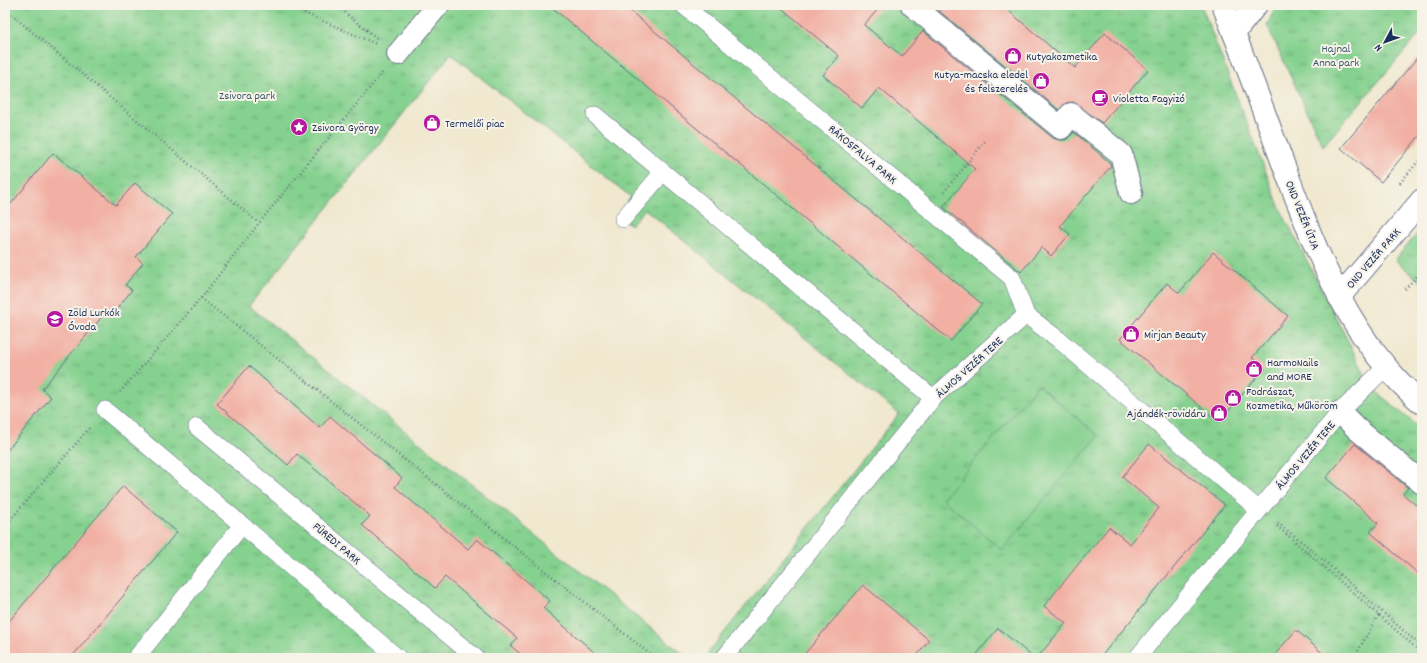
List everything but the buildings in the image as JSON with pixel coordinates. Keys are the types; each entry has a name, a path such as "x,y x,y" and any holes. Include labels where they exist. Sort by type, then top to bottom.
{"street":[{"path":"398,54 438,5"},
{"path":"912,5 1061,128 1072,114 1121,154 1130,193"},
{"name":"OND VEZÉR ÚTJA","path":"1223,5 1309,232 1339,297 1363,337 1386,367 1422,403"},
{"path":"1234,33 1256,5"},
{"name":"OND VEZÉR PARK","path":"1339,297 1422,200"},
{"path":"1340,412 1357,429 1422,483"}],"lane":[{"name":"RÁKOSFALVA PARK","path":"683,5 1012,278 1026,315"},
{"path":"595,115 933,398"},
{"path":"623,219 663,172"},
{"path":"1026,315 1058,339 1259,510"},
{"name":"ÁLMOS VEZÉR TERE","path":"724,658 933,398 1026,315"},
{"name":"ÁLMOS VEZÉR TERE","path":"1137,658 1340,412 1386,367"},
{"path":"105,410 398,658"},
{"name":"FÜREDI PARK","path":"197,427 476,658"},
{"path":"136,658 242,525"}],"path":[{"path":"286,5 398,54"},
{"path":"335,5 398,54"},
{"path":"5,9 259,223"},
{"path":"5,526 201,298 259,223 398,54"},
{"path":"930,210 986,140"},
{"path":"1405,289 1422,271"},
{"path":"201,298 655,658"},
{"path":"1259,510 1422,653"},
{"path":"1259,510 1284,527 1306,545 1422,648"},
{"path":"1354,658 1379,614"}],"green space":[{"name":"Zsivora park","path":"5,5 1201,5 1279,206 1372,388 1422,430 1422,658 704,658 899,414 645,209 631,225 617,215 631,197 451,54 249,306 688,658 5,658"},
{"name":"Hajnal Anna park","path":"1277,5 1422,5 1422,31 1323,146 1267,25"},
{"path":"1422,228 1422,283 1395,260"},
{"path":"1038,385 1098,436 1002,550 942,499"}],"place":[{"name":"Kutyakozmetika","path":"1013,56"},
{"name":"Kutya-macska eledel és felszerelés","path":"1041,81"},
{"name":"Violetta Fagyizó","path":"1100,98"},
{"name":"Termelői piac","path":"432,123"},
{"name":"Zsivora György","path":"299,127"},
{"name":"Zöld Lurkók Óvoda","path":"55,319"},
{"name":"Mirjan Beauty","path":"1131,334"},
{"name":"HarmoNails and MORE","path":"1254,369"},
{"name":"Fodrászat, Kozmetika, Műköröm","path":"1233,398"},
{"name":"Ajándék-rövidáru","path":"1219,413"}]}
